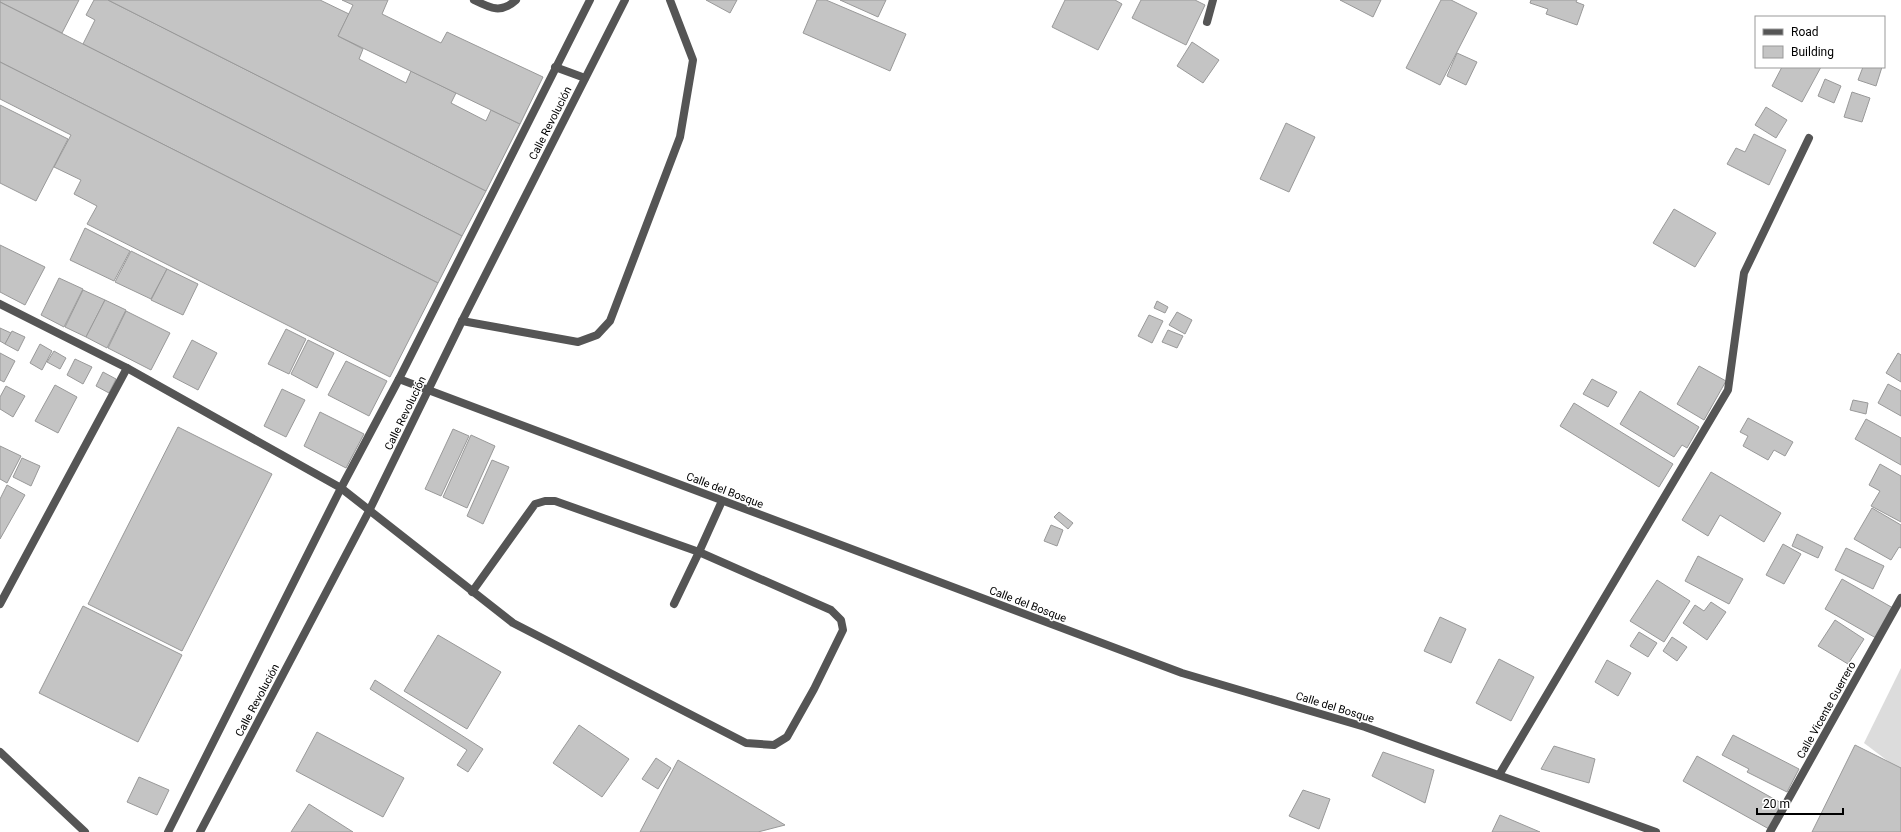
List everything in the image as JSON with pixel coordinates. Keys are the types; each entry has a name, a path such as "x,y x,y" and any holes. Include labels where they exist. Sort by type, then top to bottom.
{"street":[{"path":"474,0 492,9 508,7 516,0"},
{"name":"Calle Revolución","path":"168,832 341,488 399,378 590,0"},
{"name":"Calle Revolución","path":"200,832 369,511 462,321 625,0"},
{"path":"462,321 578,342 596,334 610,321 680,137 693,60 670,0"},
{"path":"1207,22 1213,0"},
{"path":"556,67 585,78"},
{"path":"1499,775 1728,390 1744,273 1808,138"},
{"path":"0,304 127,368 341,488 472,592 513,623 746,743 774,745 787,737 814,689 843,630 841,620 831,610 699,552 556,501 545,501 535,504 472,592"},
{"path":"0,604 127,368"},
{"name":"Calle del Bosque","path":"399,378 428,391 1182,673 1365,727 1656,832"},
{"path":"674,604 722,501"},
{"name":"Calle Vicente Guerrero","path":"1770,832 1899,608 1901,598"},
{"path":"0,752 85,832"}],"shaded area":[{"path":"1901,668 1901,771 1864,743"}],"building":[{"path":"0,0 79,0 62,33 0,2"},
{"path":"94,0 108,0 486,191 462,236 83,44 95,20 86,15"},
{"path":"108,0 320,0 349,14 338,36 363,49 359,59 406,83 411,71 456,93 451,103 486,121 491,110 520,124 486,191"},
{"path":"342,0 388,0 382,14 441,43 447,32 543,77 520,124 338,36 353,5"},
{"path":"706,0 737,0 730,13"},
{"path":"817,0 826,0 906,34 890,71 803,33"},
{"path":"840,0 886,0 878,17"},
{"path":"1065,0 1115,0 1122,4 1098,50 1052,27"},
{"path":"1141,0 1195,0 1205,5 1186,45 1132,18"},
{"path":"1340,0 1381,0 1373,17"},
{"path":"1441,0 1451,0 1477,13 1440,85 1406,68"},
{"path":"1531,0 1577,0 1576,2 1584,5 1577,25 1546,14 1548,9 1530,3"},
{"path":"0,2 462,236 438,283 0,62"},
{"path":"1192,42 1219,60 1203,83 1177,66"},
{"path":"1457,53 1477,62 1466,85 1447,76"},
{"path":"0,62 438,283 390,377 87,224 97,206 74,194 81,180 54,167 71,135 0,99"},
{"path":"1781,68 1820,68 1802,102 1772,86"},
{"path":"1863,68 1882,68 1876,86 1858,80"},
{"path":"1825,79 1841,86 1834,103 1818,96"},
{"path":"1852,92 1870,98 1862,122 1844,117"},
{"path":"0,105 68,139 36,201 0,183"},
{"path":"1766,107 1787,120 1776,138 1755,125"},
{"path":"1286,123 1315,137 1289,192 1260,179"},
{"path":"1754,134 1786,150 1769,185 1727,164 1736,148 1745,152"},
{"path":"1674,209 1716,233 1695,267 1653,243"},
{"path":"85,228 130,251 114,281 70,260"},
{"path":"0,245 45,267 25,305 0,292"},
{"path":"131,251 167,269 151,299 115,282"},
{"path":"167,269 198,284 183,315 151,300"},
{"path":"59,278 83,289 64,327 41,315"},
{"path":"83,290 105,300 86,337 65,327"},
{"path":"105,300 126,310 107,348 86,337"},
{"path":"1157,301 1168,307 1165,313 1154,308"},
{"path":"126,311 170,333 151,370 108,348"},
{"path":"1177,312 1192,320 1185,334 1169,325"},
{"path":"1149,315 1163,321 1152,343 1138,336"},
{"path":"0,328 11,333 5,344 0,341"},
{"path":"286,329 306,339 289,374 268,364"},
{"path":"1168,330 1183,336 1177,348 1162,342"},
{"path":"12,331 25,337 18,351 5,344"},
{"path":"192,340 217,353 198,390 173,377"},
{"path":"308,340 334,353 317,388 291,374"},
{"path":"40,344 52,351 42,370 30,363"},
{"path":"54,351 66,358 60,369 47,362"},
{"path":"0,353 15,361 4,382 0,380"},
{"path":"1898,353 1901,355 1901,382 1886,373"},
{"path":"75,359 92,367 83,384 67,375"},
{"path":"346,361 387,381 369,416 328,395"},
{"path":"1699,366 1726,381 1704,420 1677,404"},
{"path":"103,372 116,379 109,393 96,386"},
{"path":"1592,379 1617,392 1608,407 1583,394"},
{"path":"1888,384 1901,391 1901,416 1878,403"},
{"path":"55,385 77,397 58,433 35,421"},
{"path":"6,386 25,396 13,417 0,409 0,397"},
{"path":"282,389 305,400 286,437 264,426"},
{"path":"1640,391 1699,427 1687,448 1682,445 1674,457 1620,424"},
{"path":"1853,400 1868,403 1866,414 1850,410"},
{"path":"1574,403 1673,464 1659,487 1560,426"},
{"path":"320,412 364,434 346,468 304,446"},
{"path":"1748,418 1793,442 1785,456 1774,450 1768,460 1743,446 1748,436 1740,432"},
{"path":"1866,419 1901,438 1901,465 1855,439"},
{"path":"178,427 272,474 182,651 88,604"},
{"path":"453,429 469,436 441,496 425,489"},
{"path":"471,435 495,446 467,508 443,497"},
{"path":"0,446 21,456 7,483 0,479"},
{"path":"22,458 40,466 31,486 13,477"},
{"path":"492,460 509,467 483,524 467,516"},
{"path":"1880,464 1901,476 1901,522 1871,506 1880,491 1869,485"},
{"path":"1711,472 1781,513 1764,542 1720,515 1708,536 1682,520"},
{"path":"7,485 25,495 0,539 0,499"},
{"path":"1872,508 1901,525 1901,548 1899,547 1891,560 1854,539"},
{"path":"1059,512 1073,523 1068,529 1054,517"},
{"path":"1051,525 1063,530 1057,546 1044,541"},
{"path":"1797,534 1823,547 1818,558 1792,546"},
{"path":"1783,544 1801,554 1784,584 1766,575"},
{"path":"1846,548 1884,566 1873,589 1835,570"},
{"path":"1698,556 1743,579 1729,604 1685,581"},
{"path":"1842,579 1893,608 1876,638 1825,609"},
{"path":"1657,580 1690,601 1664,642 1630,621"},
{"path":"1711,602 1726,612 1707,640 1683,623 1695,605 1704,611"},
{"path":"83,606 182,655 138,742 39,693"},
{"path":"1440,617 1466,629 1451,663 1424,651"},
{"path":"1835,620 1864,639 1848,664 1818,646"},
{"path":"1639,632 1657,643 1648,657 1630,646"},
{"path":"438,635 501,672 467,729 404,691"},
{"path":"1672,637 1687,647 1677,661 1663,651"},
{"path":"1499,659 1534,677 1511,721 1476,703"},
{"path":"1607,660 1631,673 1618,696 1595,682"},
{"path":"375,680 483,749 468,772 457,765 467,750 370,689"},
{"path":"579,725 629,759 602,797 553,763"},
{"path":"317,732 404,778 383,817 296,771"},
{"path":"1733,735 1799,769 1787,792 1747,772 1749,769 1722,755"},
{"path":"1855,745 1901,768 1901,832 1812,832"},
{"path":"1554,746 1595,759 1589,783 1541,769"},
{"path":"1383,752 1434,770 1425,803 1372,776"},
{"path":"1697,756 1783,804 1769,829 1683,781"},
{"path":"656,758 671,768 658,789 642,779"},
{"path":"678,760 785,825 758,832 640,832"},
{"path":"139,777 169,790 157,815 127,802"},
{"path":"1303,790 1330,799 1319,829 1289,816"},
{"path":"309,804 353,832 291,832"},
{"path":"1500,815 1540,832 1492,832"}]}
